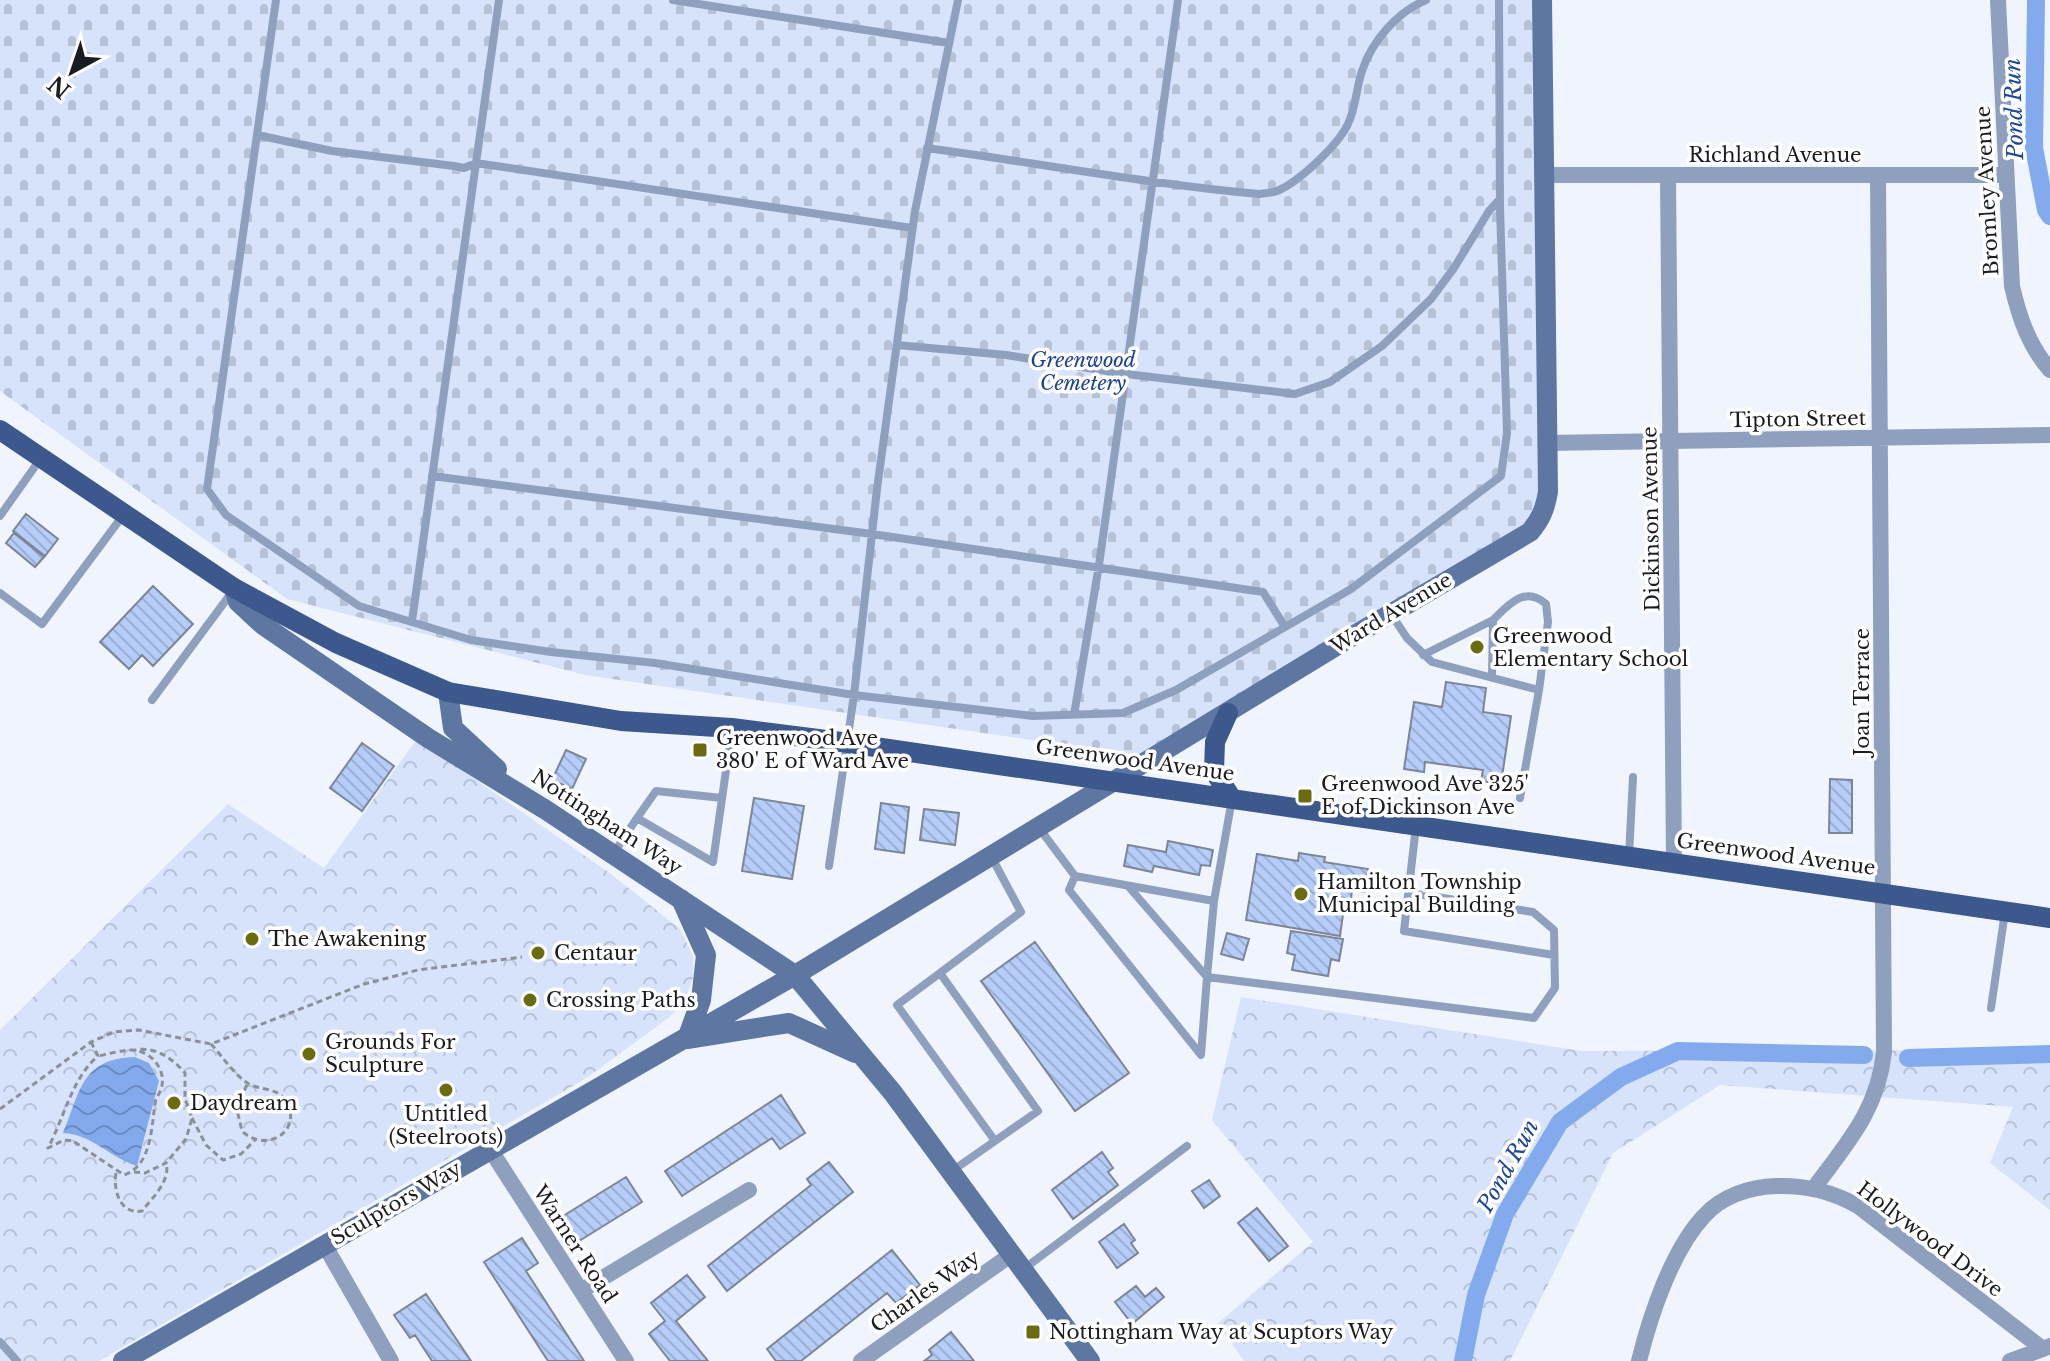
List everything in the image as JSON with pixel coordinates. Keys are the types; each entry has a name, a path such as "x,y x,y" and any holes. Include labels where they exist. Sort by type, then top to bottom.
{"main road":[{"name":"Nottingham Way","path":"0,430 234,588"},
{"name":"Greenwood Avenue","path":"234,588 336,643 448,692 621,721 732,728 845,743 2050,918"},
{"path":"1228,713 1215,742 1214,771 1232,799"}],"street":[{"name":"Ward Avenue","path":"795,975 1530,532 1539,521 1546,508 1542,0"},
{"name":"Bromley Avenue","path":"1998,0 2012,286 2029,339 2050,370"},
{"name":"Richland Avenue","path":"1544,175 2006,175"},
{"name":"Dickinson Avenue","path":"1668,175 1674,863"},
{"name":"Joan Terrace","path":"1814,1188 1864,1121 1882,1075 1878,176"},
{"name":"Tipton Street","path":"1546,443 2050,435"},
{"name":"Nottingham Way","path":"234,588 238,602 263,625 428,738 546,810 795,975 893,1093 1090,1361"},
{"path":"448,692 453,728 546,810"},
{"path":"681,899 706,955 701,1000 687,1039 789,1023 862,1055"},
{"name":"Sculptors Way","path":"123,1361 795,975"},
{"name":"Warner Road","path":"490,1149 626,1361"},
{"name":"Hollywood Drive","path":"1639,1361 1661,1290 1677,1257 1705,1214 1739,1193 1760,1187 1814,1188 1858,1206 2046,1348"},
{"path":"581,1291 749,1190"},
{"path":"324,1244 391,1361"},
{"name":"Charles Way","path":"861,1361 1018,1262"},
{"path":"2010,1361 2046,1348"}],"lane":[{"path":"276,0 207,489 226,515 359,606 471,640 655,663 854,695 1033,716 1123,713 1176,690 1351,589 1501,476 1507,433 1500,199 1499,0"},
{"path":"412,621 499,0"},
{"path":"673,0 949,43"},
{"path":"829,866 854,695 912,228 958,0"},
{"path":"1074,715 1099,566 1178,0"},
{"path":"927,148 1058,166 1153,184 1259,194 1276,192 1316,163 1347,128 1362,70 1381,35 1426,0"},
{"path":"257,135 332,151 464,168 476,163 912,228"},
{"path":"897,345 1006,355 1126,374 1295,394 1330,382 1382,346 1431,299 1500,199"},
{"path":"0,516 41,458"},
{"path":"432,476 872,534 1263,592 1285,627"},
{"path":"0,593 42,624 124,513"},
{"path":"152,700 234,588"},
{"path":"1423,655 1493,620 1512,600 1521,596 1532,596 1546,604 1548,622 1539,690 1520,798"},
{"path":"1391,613 1423,655 1440,665 1492,675 1539,690"},
{"path":"1492,675 1493,620"},
{"path":"637,818 713,862 732,728"},
{"path":"1629,857 1633,777"},
{"path":"612,854 656,791 722,798"},
{"path":"1075,876 1069,890 1201,1055 1214,901 1232,799"},
{"path":"1416,826 1404,931 1554,955"},
{"path":"1039,828 1075,876 1214,901"},
{"path":"992,856 1021,912 897,1005 995,1141"},
{"path":"1128,886 1207,977 1534,1018 1555,988 1554,930 1533,912 1410,893"},
{"path":"1991,1008 2005,912"},
{"path":"940,973 1038,1111 951,1171"},
{"path":"1018,1262 1187,1146"},
{"path":"0,1342 17,1361"}],"path":[{"path":"0,1109 91,1042 114,1032 139,1030 211,1044 364,984 418,970 522,957"},
{"path":"91,1042 98,1056"},
{"path":"211,1044 247,1084 280,1094 289,1107 290,1119 286,1131 277,1138 267,1142 255,1140 242,1131 237,1117 247,1084"},
{"path":"192,1118 186,1139 166,1163 145,1173 124,1175 116,1172 73,1141 64,1140 48,1148 88,1064 98,1056 145,1048 177,1065 185,1073 185,1099 192,1118 206,1145 223,1160 241,1154 255,1140"},
{"path":"131,1050 147,1055 164,1078 161,1093 156,1098 147,1149 142,1164 133,1172"},
{"path":"116,1172 114,1185 117,1197 134,1213 142,1211 166,1179 166,1163"}],"green space":[{"name":"Greenwood Cemetery","path":"0,0 1542,0 1542,531 1163,759 585,675 287,599 0,391"},
{"name":"Grounds For Sculpture","path":"417,739 611,874 680,929 693,956 693,977 685,1002 667,1019 585,1079 99,1361 0,1361 0,1030 228,804 324,868"},
{"path":"1241,997 1581,1051 2050,1050 2050,1210 1990,1163 2013,1107 1720,1085 1613,1153 1510,1361 1244,1361 1218,1323 1313,1242 1212,1120"}],"water":[{"path":"135,1057 149,1063 159,1081 137,1166 83,1137 63,1133 79,1091 93,1071 117,1059"}],"building":[{"path":"26,514 58,539 45,556 13,531"},
{"path":"14,533 44,557 35,567 6,543"},
{"path":"153,586 193,624 153,666 142,655 129,669 100,642"},
{"path":"1446,682 1486,688 1483,712 1511,716 1501,784 1481,781 1483,770 1425,762 1424,772 1404,769 1414,702 1442,707"},
{"path":"362,743 394,766 362,811 330,788"},
{"path":"566,750 586,759 572,789 552,780"},
{"path":"1830,779 1852,780 1852,833 1829,833"},
{"path":"754,798 804,806 792,879 742,871"},
{"path":"881,803 909,807 904,853 875,849"},
{"path":"924,809 959,813 955,845 920,840"},
{"path":"1168,841 1213,850 1210,866 1201,865 1199,875 1154,866 1152,872 1124,866 1128,845 1166,852"},
{"name":"Hamilton Township Municipal Building","path":"1299,853 1325,857 1324,862 1368,869 1365,892 1352,890 1351,899 1332,896 1331,905 1344,907 1340,936 1246,920 1257,854 1298,861"},
{"path":"1291,931 1343,939 1339,961 1331,959 1328,976 1292,970 1295,955 1287,953"},
{"path":"1227,933 1249,939 1243,960 1221,954"},
{"path":"1035,942 1129,1073 1075,1111 981,981"},
{"path":"781,1095 805,1133 780,1149 772,1138 682,1196 665,1171"},
{"path":"1102,1152 1113,1168 1108,1172 1118,1185 1073,1219 1052,1190"},
{"path":"829,1162 853,1192 727,1291 708,1266 811,1185 807,1179"},
{"path":"626,1177 642,1202 571,1246 555,1221"},
{"path":"1209,1180 1220,1196 1204,1208 1192,1191"},
{"path":"1257,1208 1288,1246 1269,1261 1238,1223"},
{"path":"1124,1224 1135,1240 1131,1243 1138,1253 1117,1268 1099,1242"},
{"path":"522,1238 538,1263 526,1271 584,1361 548,1361 484,1262"},
{"path":"892,1250 920,1285 896,1303 887,1293 801,1361 776,1361 767,1349"},
{"path":"687,1275 705,1297 676,1321 708,1361 670,1361 649,1334 665,1321 651,1303"},
{"path":"1136,1286 1145,1297 1156,1288 1164,1297 1132,1324 1115,1302"},
{"path":"426,1294 471,1361 432,1361 415,1335 410,1338 394,1315"},
{"path":"951,1332 974,1361 924,1361 932,1355 929,1350"}],"waterway":[{"name":"Pond Run","path":"2036,0 2034,148 2046,210 2050,216"},
{"name":"Pond Run","path":"1463,1361 1476,1295 1505,1214 1560,1122 1621,1077 1678,1051 1864,1055"},
{"path":"1908,1058 2050,1054"}],"place":[{"name":"Greenwood Elementary School","path":"1477,647"},
{"name":"Greenwood Ave 380' E of Ward Ave","path":"700,750"},
{"name":"Greenwood Ave 325' E of Dickinson Ave","path":"1305,796"},
{"name":"Hamilton Township Municipal Building","path":"1301,894"},
{"name":"The Awakening","path":"252,939"},
{"name":"Centaur","path":"538,953"},
{"name":"Crossing Paths","path":"530,1000"},
{"name":"Grounds For Sculpture","path":"309,1054"},
{"name":"Untitled (Steelroots)","path":"446,1090"},
{"name":"Daydream","path":"174,1103"},
{"name":"Nottingham Way at Scuptors Way","path":"1033,1332"}]}
